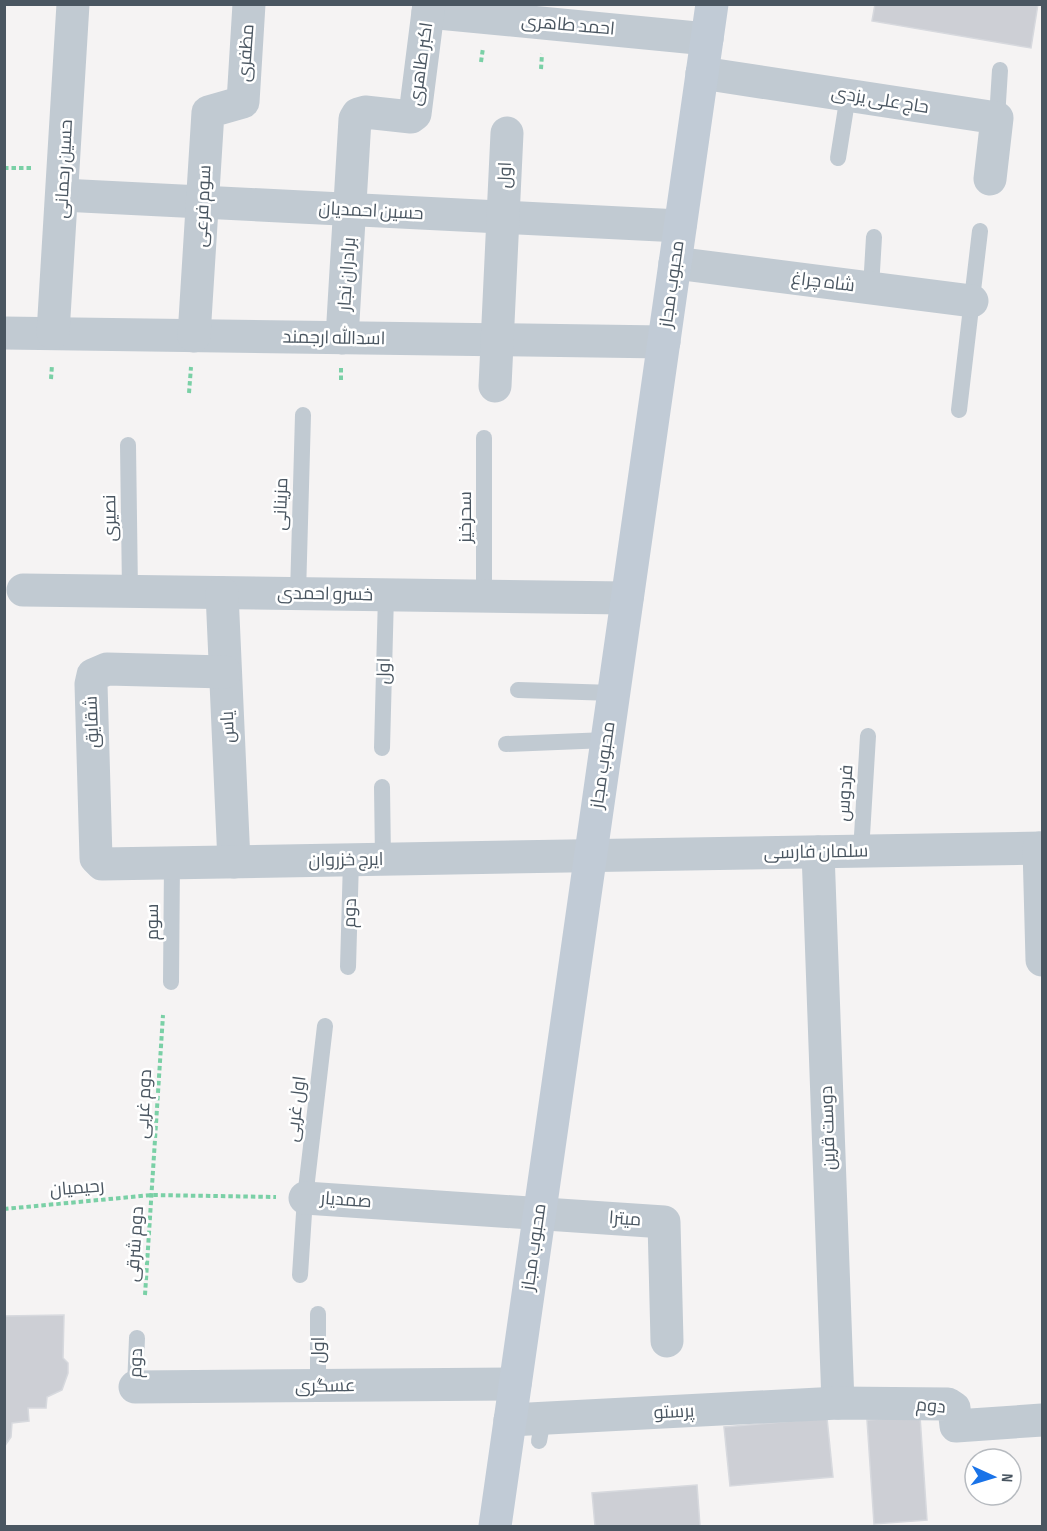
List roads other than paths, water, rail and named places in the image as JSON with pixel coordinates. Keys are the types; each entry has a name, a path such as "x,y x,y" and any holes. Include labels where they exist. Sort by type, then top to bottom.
{"main road":[{"name":"محبوب مجاز","path":"495,1527 512,1479 510,1420 712,4"}],"street":[{"name":"حسین رحمانی","path":"53,333 74,4"},
{"name":"مظفری","path":"243,102 249,4"},
{"name":"احمد طاهری","path":"428,8 707,39"},
{"name":"اکبر طاهری","path":"351,210 355,119 358,114 365,112 411,117 416,114 428,8"},
{"name":"حاج علی یزدی","path":"702,74 997,118"},
{"name":"سوم فرعی","path":"194,336 208,112 243,102"},
{"path":"990,179 997,118"},
{"name":"اول","path":"495,386 507,133"},
{"name":"حسین احمدیان","path":"62,195 680,226"},
{"name":"برادران نجار","path":"342,338 351,210"},
{"name":"شاه چراغ","path":"675,263 972,301"},
{"name":"اسدالله ارجمند","path":"4,333 664,342"},
{"name":"خسرو احمدی","path":"23,590 627,598"},
{"name":"یاس","path":"222,593 234,862"},
{"name":"شقایق","path":"102,864 96,858 91,684 93,675 107,669 225,672"},
{"path":"1041,848 1042,960"},
{"name":"سلمان فارسی","path":"590,856 1041,848"},
{"name":"دوست قرین","path":"818,852 838,1403"},
{"name":"ایرج خزروان","path":"102,864 590,856"},
{"name":"صمدیار","path":"305,1198 539,1214"},
{"name":"میترا","path":"539,1214 664,1222 668,1341"},
{"name":"عسگری","path":"135,1388 515,1384"},
{"name":"دوم","path":"838,1403 948,1404 954,1408 956,1426 1042,1420"},
{"name":"پرستو","path":"510,1420 541,1430 838,1403"}],"lane":[{"path":"997,118 1000,70"},
{"path":"838,159 848,95"},
{"path":"959,410 980,231"},
{"path":"871,288 874,237"},
{"name":"مزینانی","path":"298,594 303,415"},
{"name":"سحرخیز","path":"484,438 484,596"},
{"name":"نصیری","path":"128,445 130,591"},
{"name":"اول","path":"382,748 386,595"},
{"path":"518,690 614,693"},
{"name":"فردوس","path":"861,852 868,736"},
{"path":"506,744 607,740"},
{"path":"382,787 384,859"},
{"name":"دوم","path":"348,967 351,860"},
{"name":"سوم","path":"171,862 171,982"},
{"name":"اول غربی","path":"300,1275 305,1198 325,1026"},
{"name":"اول","path":"318,1314 318,1386"},
{"name":"دوم","path":"135,1388 137,1338"}]}
